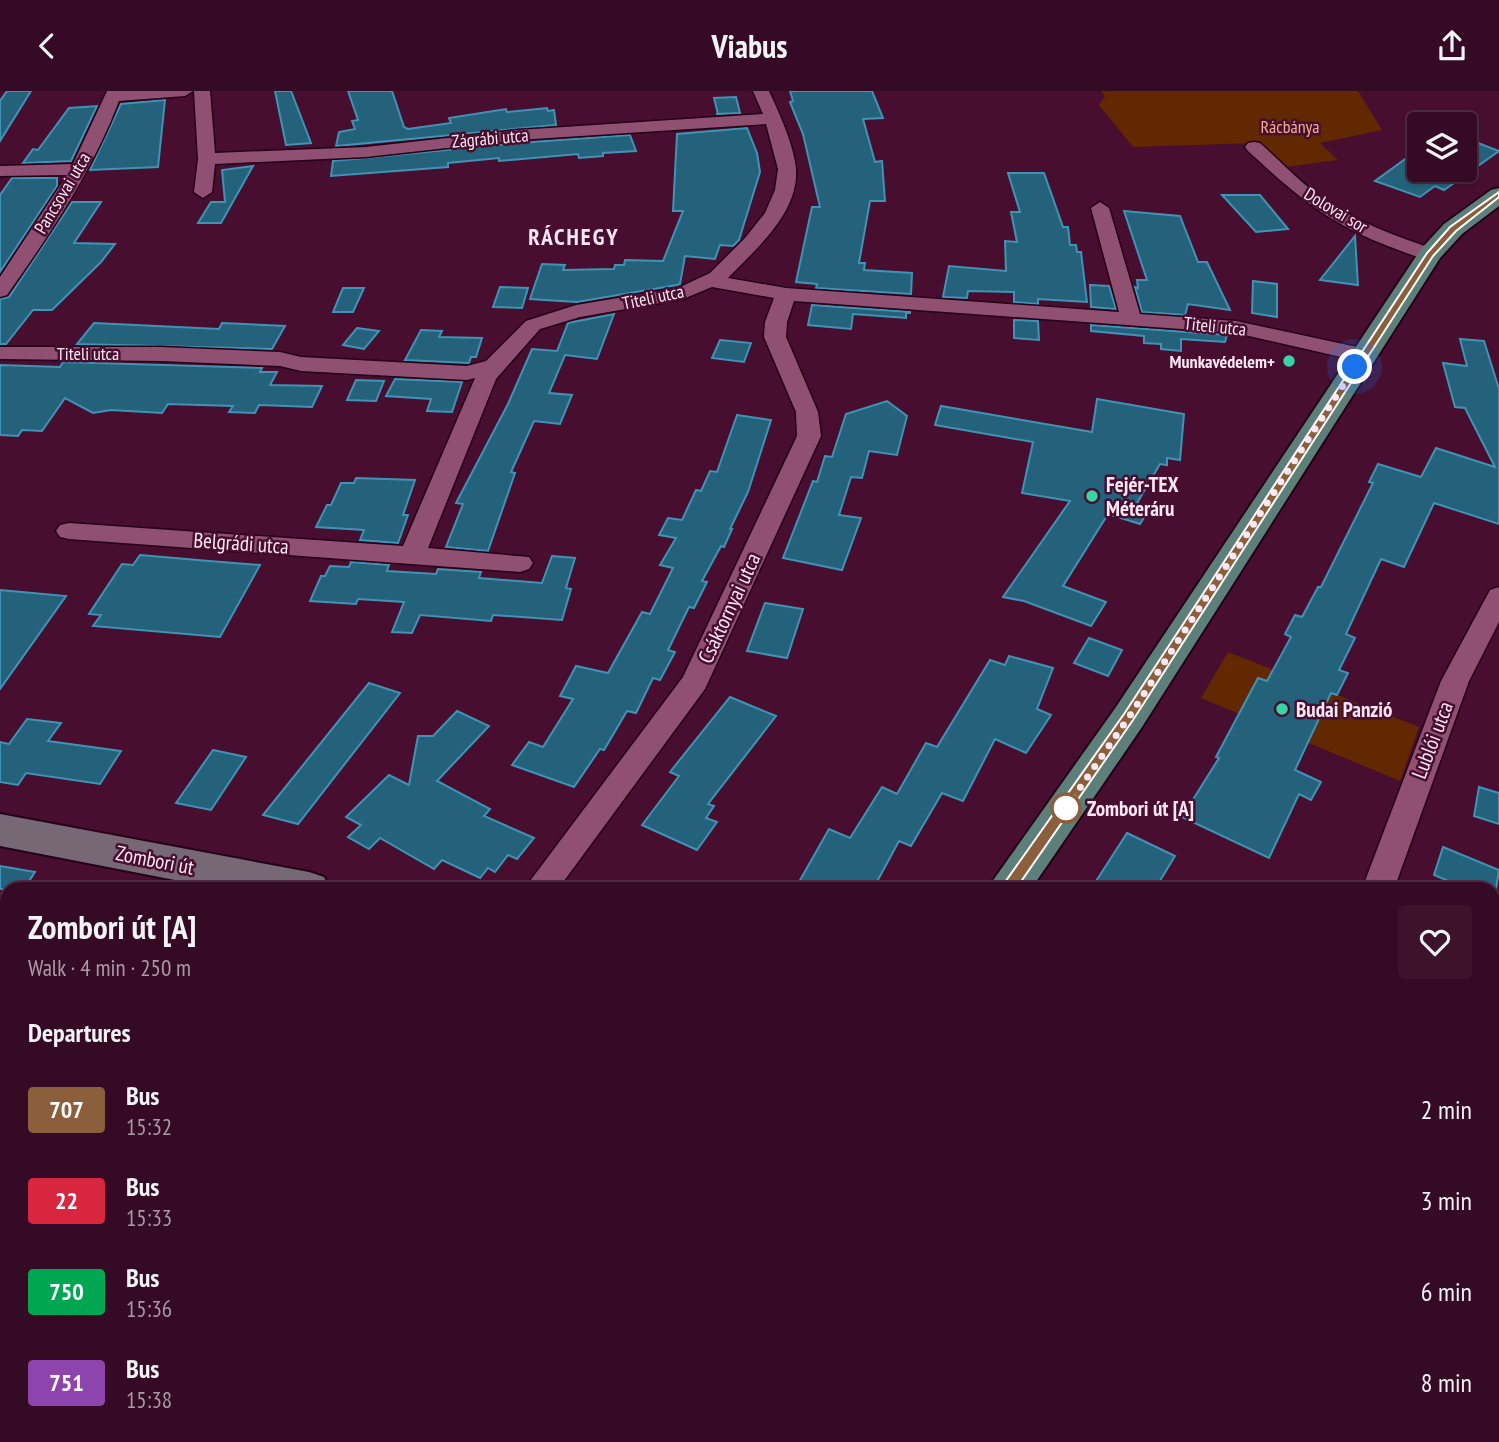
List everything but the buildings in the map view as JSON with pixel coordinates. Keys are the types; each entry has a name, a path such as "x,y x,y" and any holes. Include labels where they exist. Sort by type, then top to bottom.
{"main road":[{"path":"1013,882 1129,717 1430,254 1453,229 1499,195"}],"street":[{"path":"114,94 186,91"},
{"path":"202,91 207,159 203,192"},
{"path":"711,281 759,233 774,214 784,191 787,169 773,118 761,91"},
{"name":"Pancsovai utca","path":"0,291 77,169 114,94"},
{"name":"Zágrábi utca","path":"207,159 366,152 518,135 773,118"},
{"name":"Dolovai sor","path":"1254,148 1314,201 1337,215 1362,228 1430,254"},
{"path":"0,171 77,169"},
{"path":"1100,208 1132,318"},
{"name":"Titeli utca","path":"0,353 161,354 280,359 301,364 467,373 494,366 533,325 554,316 666,297 711,281 786,293 1237,327 1363,355"},
{"name":"Csáktornyai utca","path":"545,882 695,682 808,436 807,412 775,337 776,322 786,293"},
{"path":"412,555 485,379 494,366"},
{"name":"Belgrádi utca","path":"69,531 520,563"},
{"name":"Lublói utca","path":"1381,882 1455,681 1499,596"},
{"name":"Zombori út","path":"0,830 272,882"}],"green space":[{"name":"Rácbánya","path":"1101,91 1358,91 1382,130 1320,143 1338,160 1285,167 1257,143 1133,147 1099,105 1105,96"},
{"path":"1228,652 1419,727 1400,781 1201,698"}],"bus line":[{"name":"707","path":"1013,882 1129,717 1430,254 1469,215 1499,195"}],"place":[{"name":"Munkavédelem+","path":"1289,361"},
{"name":"Fejér-TEX Méteráru","path":"1092,496"},
{"name":"Budai Panzió","path":"1282,709"},
{"name":"Zombori út [A]","path":"1066,808"}],"district":[{"name":"RÁCHEGY","path":"574,236"}],"route":[{"path":"1066,808 1129,717 1355,367"}]}
